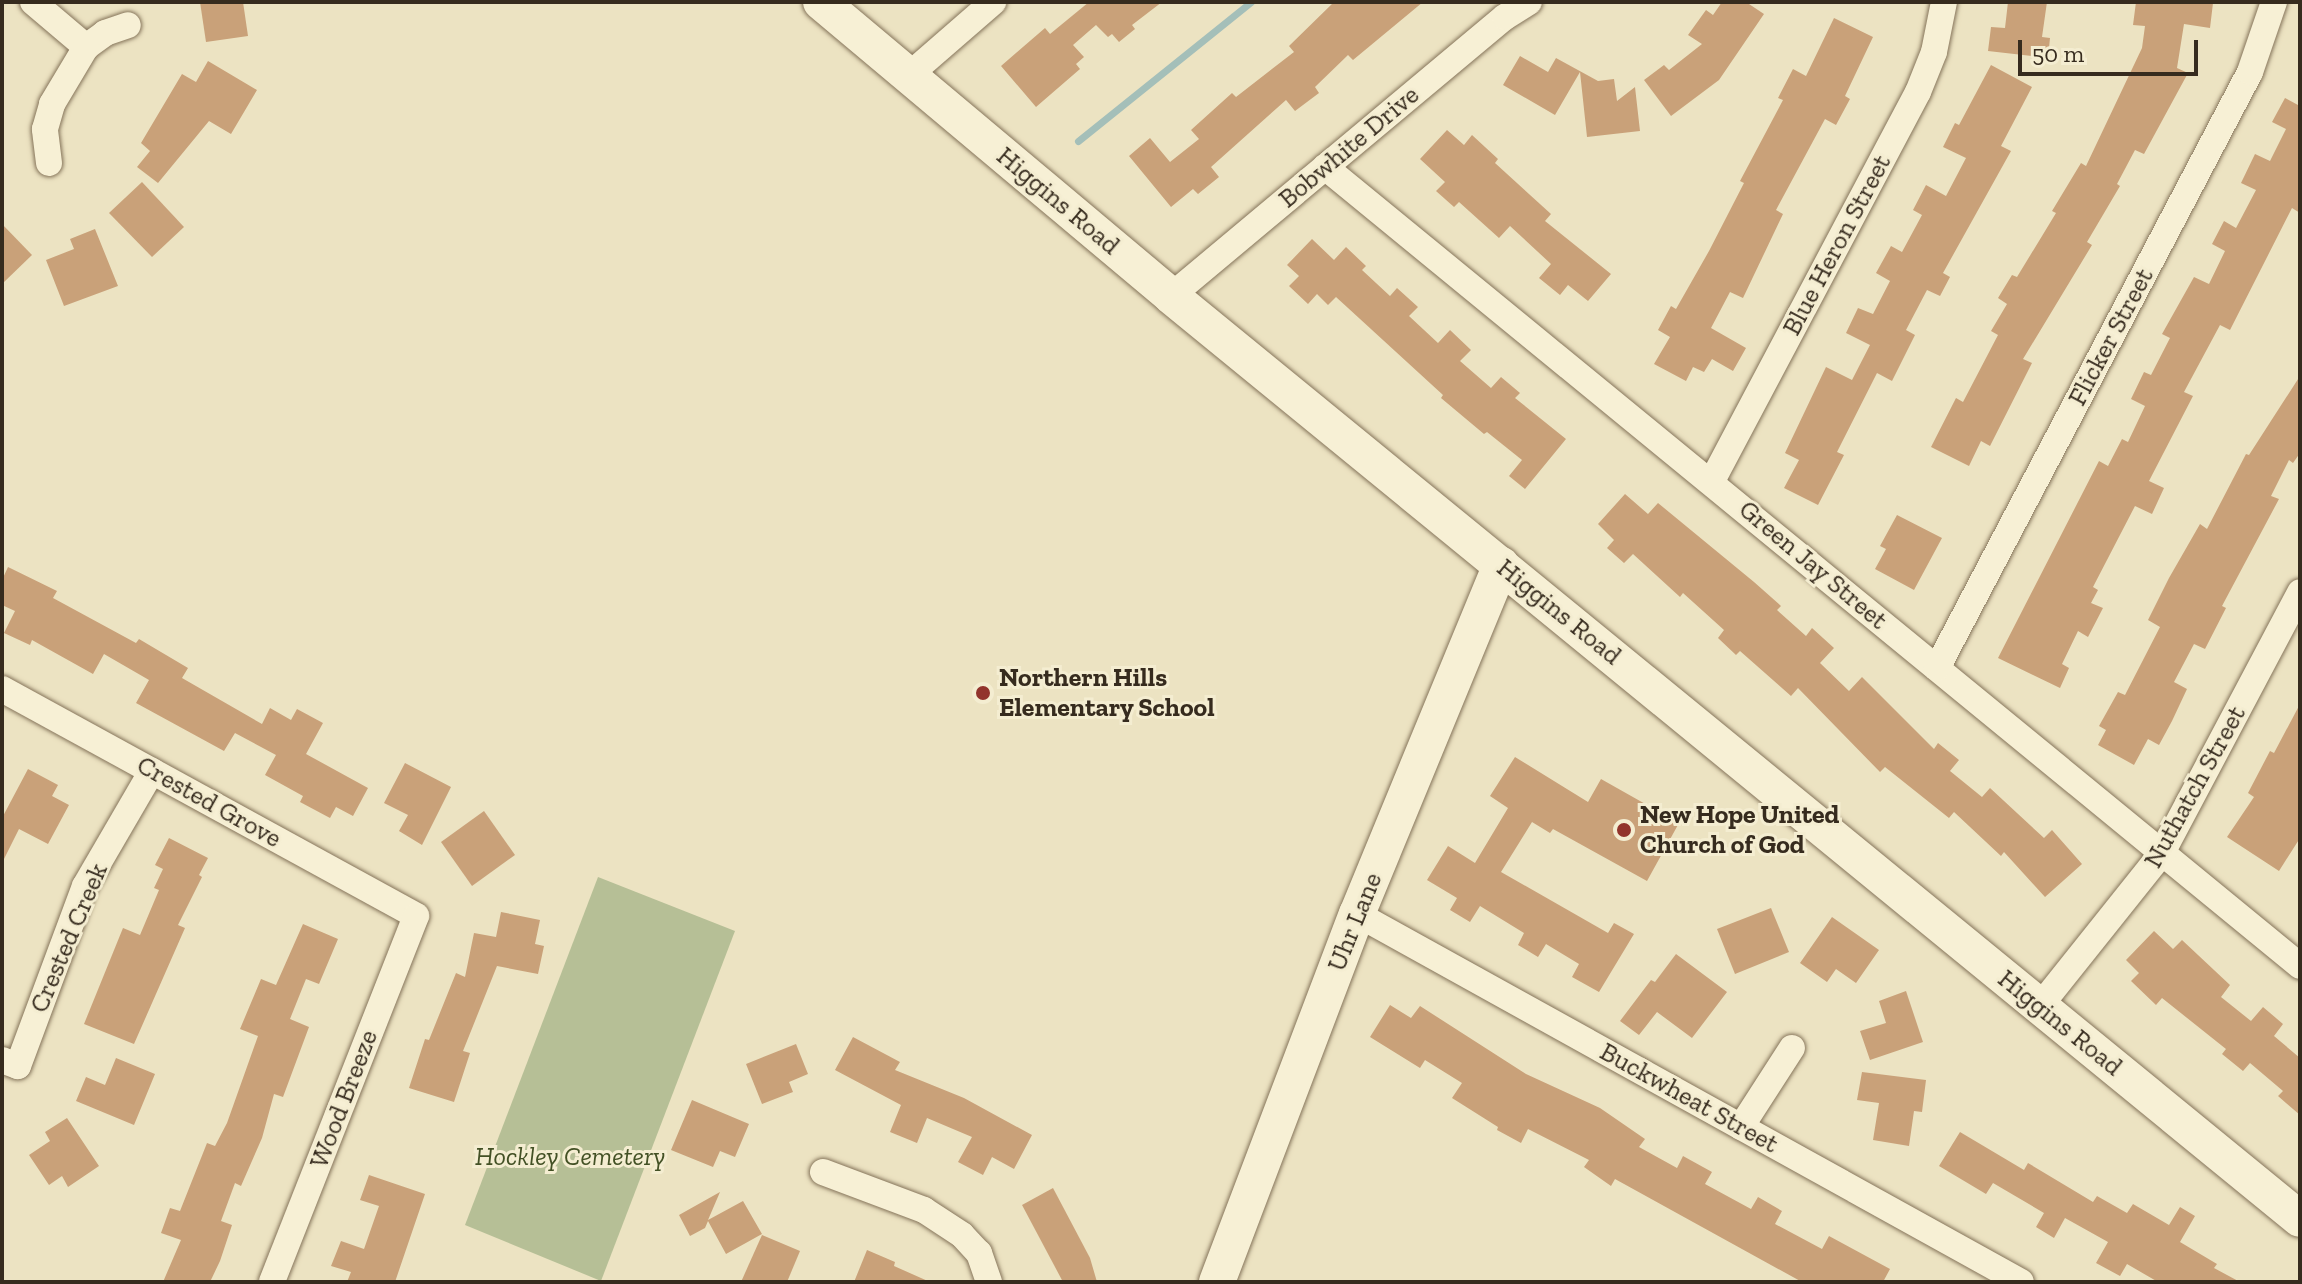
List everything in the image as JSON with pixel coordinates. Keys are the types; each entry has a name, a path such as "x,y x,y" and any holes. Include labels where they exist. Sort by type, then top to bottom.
{"street":[{"path":"33,2 86,47"},
{"name":"Higgins Road","path":"821,2 1171,296 2300,1219"},
{"path":"908,76 993,2"},
{"name":"Bobwhite Drive","path":"1171,296 1505,17 1529,2"},
{"name":"Blue Heron Street","path":"1712,481 1918,92 1934,52 1944,2"},
{"name":"Flicker Street","path":"1937,668 2250,72 2274,2"},
{"path":"49,163 45,129 52,104 86,47 105,33 128,25"},
{"name":"Green Jay Street","path":"1325,167 1712,481 2300,966"},
{"name":"Uhr Lane","path":"1217,1282 1357,914 1501,565"},
{"name":"Nuthatch Street","path":"2040,1006 2162,853 2300,592"},
{"name":"Crested Grove","path":"2,689 416,916"},
{"name":"Crested Creek","path":"10,1063 85,886 152,771"},
{"name":"Buckwheat Street","path":"1357,914 1741,1127 1979,1272 2021,1282"},
{"name":"Wood Breeze","path":"272,1282 416,916"},
{"path":"1741,1127 1792,1048"},
{"path":"823,1172 924,1210 962,1235 979,1253 989,1282"}],"green space":[{"name":"Hockley Cemetery","path":"598,877 735,931 601,1281 465,1225"}],"building":[{"path":"200,2 243,2 248,36 206,42"},
{"path":"1089,2 1162,2 1132,25 1135,29 1119,42 1112,34 1108,37 1096,25 1073,45 1084,57 1076,64 1080,69 1036,107 1001,66 1045,28 1050,34"},
{"path":"1334,2 1423,2 1353,60 1348,55 1315,87 1319,93 1295,111 1286,100 1211,167 1219,177 1198,194 1193,189 1171,207 1129,156 1150,138 1170,162 1199,139 1191,130 1232,93 1236,97 1294,52 1289,46"},
{"path":"1722,2 1746,2 1764,14 1719,80 1671,116 1644,80 1664,65 1669,70 1702,44 1688,35 1706,10 1713,15"},
{"path":"2008,2 2047,2 2042,37 2050,38 2048,58 1988,51 1991,27 2005,28"},
{"path":"2136,2 2213,3 2210,28 2184,24 2177,68 2188,73 2144,154 2135,150 2117,184 2120,186 2087,242 2092,245 2023,359 2032,363 1990,446 1981,441 1969,466 1931,447 1956,398 1963,402 1998,335 1991,331 2007,304 1998,298 2012,275 2017,277 2056,213 2052,211 2081,163 2086,166 2142,48 2145,26 2133,25"},
{"path":"1834,18 1873,37 1845,96 1850,99 1836,125 1825,119 1776,210 1783,214 1743,298 1730,292 1711,328 1746,348 1733,371 1712,359 1704,372 1693,367 1686,381 1654,364 1670,337 1658,330 1671,306 1676,309 1709,251 1744,183 1740,181 1783,100 1778,98 1793,69 1806,76"},
{"path":"1520,56 1548,72 1556,58 1598,81 1614,79 1617,101 1635,87 1640,131 1587,137 1580,72 1555,115 1503,85"},
{"path":"208,61 257,90 231,134 209,121 158,183 137,167 150,151 141,143 182,74 196,82"},
{"path":"1991,65 2032,87 2001,146 2011,151 1943,273 1950,277 1940,296 1927,290 1906,330 1915,335 1892,381 1877,373 1837,452 1844,455 1818,505 1784,488 1799,460 1785,453 1826,367 1852,380 1870,345 1846,333 1858,308 1873,314 1890,281 1876,273 1891,246 1902,252 1922,215 1913,210 1926,185 1946,196 1966,158 1943,147 1955,123 1959,125"},
{"path":"2285,98 2298,105 2300,101 2300,213 2292,208 2230,330 2220,325 2184,392 2193,396 2149,481 2164,488 2152,514 2135,506 2093,587 2098,590 2091,603 2103,608 2088,637 2078,631 2062,664 2069,668 2060,688 1998,658 2099,461 2108,466 2122,439 2128,442 2145,406 2131,399 2144,372 2151,375 2170,338 2162,334 2194,277 2209,284 2225,251 2212,244 2224,221 2236,228 2256,190 2241,183 2255,154 2270,161 2286,129 2272,122"},
{"path":"1447,130 1464,145 1472,135 1498,159 1495,163 1551,214 1545,221 1611,274 1588,301 1568,285 1560,295 1539,278 1551,264 1510,226 1499,238 1459,202 1454,207 1436,191 1445,182 1420,159"},
{"path":"142,182 184,227 152,257 109,213"},
{"path":"2,224 32,255 2,284"},
{"path":"95,229 118,286 64,306 46,260 74,249 70,239"},
{"path":"1312,239 1334,260 1346,247 1366,266 1362,270 1390,296 1397,288 1418,307 1409,316 1438,343 1450,330 1471,350 1460,361 1491,388 1501,377 1520,393 1515,398 1566,439 1525,489 1509,476 1522,460 1487,432 1484,434 1441,398 1443,395 1336,297 1328,305 1317,294 1308,304 1289,286 1299,276 1287,265"},
{"path":"2300,376 2300,453 2293,463 2289,460 2271,496 2279,499 2222,606 2226,608 2205,649 2194,644 2174,682 2187,689 2172,721 2159,745 2148,739 2134,765 2098,745 2106,730 2099,726 2118,692 2125,695 2160,627 2148,620 2200,524 2207,529 2246,454 2249,455"},
{"path":"1625,494 1648,514 1658,503 1781,606 1777,610 1806,636 1812,628 1834,648 1820,663 1849,691 1862,677 1934,749 1938,743 1959,760 1950,771 1982,797 1990,788 2044,838 2052,830 2082,864 2045,897 2004,852 2001,856 1954,812 1949,818 1885,767 1880,772 1798,688 1791,696 1740,651 1736,655 1718,638 1724,630 1683,593 1680,597 1633,554 1624,563 1607,548 1614,540 1598,524"},
{"path":"1897,515 1942,538 1914,590 1875,569 1886,549 1880,546"},
{"path":"8,567 57,591 53,598 136,643 139,639 188,668 182,678 262,724 270,708 291,720 297,709 323,723 306,754 368,788 353,816 336,807 330,818 300,802 303,796 265,775 276,755 235,733 224,751 136,703 149,680 104,654 93,674 32,640 30,645 4,633 15,611 2,605 2,580"},
{"path":"2300,704 2300,838 2279,871 2227,837 2254,797 2248,793"},
{"path":"1515,757 1588,802 1601,779 1679,823 1647,881 1553,829 1550,833 1532,822 1501,872 1608,933 1614,923 1634,934 1599,992 1572,977 1579,964 1546,944 1538,957 1518,945 1524,933 1480,906 1470,922 1450,910 1457,898 1427,880 1448,846 1475,863 1508,808 1490,796"},
{"path":"405,763 451,787 422,845 399,831 408,815 384,803"},
{"path":"28,769 58,785 52,796 69,805 48,844 19,829 2,863 2,818"},
{"path":"484,811 515,855 472,886 441,842"},
{"path":"169,838 208,858 178,925 185,928 134,1044 84,1024 123,928 140,935 159,890 154,888 163,869 155,865"},
{"path":"1771,908 1789,952 1735,974 1717,929"},
{"path":"501,912 540,920 535,944 544,946 538,974 497,966 463,1051 470,1053 454,1102 409,1088 425,1039 429,1040 456,973 465,977 474,933 496,937"},
{"path":"1832,917 1879,950 1856,983 1836,969 1827,982 1800,963"},
{"path":"303,924 338,939 319,984 306,979 290,1019 309,1027 283,1097 274,1094 262,1138 241,1186 235,1183 221,1221 232,1225 220,1261 210,1282 163,1282 181,1240 161,1233 170,1208 180,1211 207,1143 215,1146 227,1123 258,1036 240,1029 261,979 276,985"},
{"path":"2154,931 2173,949 2182,940 2230,985 2221,997 2251,1021 2263,1007 2283,1024 2274,1036 2300,1058 2300,1115 2278,1096 2283,1091 2250,1063 2243,1071 2222,1054 2226,1049 2162,998 2156,1005 2131,981 2139,973 2126,960"},
{"path":"1676,954 1727,992 1692,1038 1657,1012 1639,1035 1620,1021 1651,980 1655,982"},
{"path":"1906,991 1923,1042 1870,1060 1860,1031 1886,1023 1879,1001"},
{"path":"1390,1005 1411,1018 1420,1006 1526,1074 1600,1108 1645,1139 1639,1147 1677,1168 1683,1156 1712,1172 1705,1184 1751,1209 1758,1197 1782,1211 1775,1224 1822,1249 1829,1236 1890,1269 1883,1282 1802,1282 1615,1179 1611,1186 1584,1167 1589,1160 1528,1129 1521,1143 1497,1130 1498,1127 1452,1098 1462,1083 1425,1060 1420,1068 1370,1037"},
{"path":"853,1037 900,1062 895,1070 964,1098 1032,1135 1014,1169 992,1157 983,1175 958,1162 972,1137 927,1118 917,1143 890,1132 901,1105 835,1070"},
{"path":"796,1044 808,1074 789,1082 793,1092 762,1104 746,1064"},
{"path":"116,1058 155,1074 134,1125 76,1101 86,1077 105,1085"},
{"path":"1862,1072 1926,1080 1922,1112 1914,1111 1909,1146 1873,1140 1879,1103 1857,1100"},
{"path":"692,1100 749,1124 735,1157 720,1151 713,1167 671,1150"},
{"path":"67,1118 99,1166 68,1187 62,1176 49,1185 29,1155 50,1141 45,1132"},
{"path":"1960,1132 2024,1170 2028,1163 2093,1202 2097,1196 2127,1213 2133,1204 2169,1225 2180,1207 2195,1216 2180,1242 2217,1264 2214,1268 2240,1282 2158,1282 2127,1264 2120,1276 2096,1263 2108,1242 2065,1218 2054,1238 2036,1227 2044,1213 1993,1183 1986,1194 1939,1166"},
{"path":"369,1175 425,1194 395,1282 347,1282 351,1272 331,1266 341,1241 364,1249 379,1206 360,1200"},
{"path":"1053,1188 1090,1258 1097,1282 1063,1282 1022,1205"},
{"path":"720,1192 708,1220 743,1201 762,1234 726,1254 708,1221 705,1228 690,1236 679,1215"},
{"path":"762,1235 800,1251 787,1282 741,1282"},
{"path":"867,1250 895,1262 894,1266 930,1282 854,1282"}],"waterway":[{"path":"1078,141 1251,2"}],"place":[{"name":"Northern Hills Elementary School","path":"983,693"},
{"name":"New Hope United Church of God","path":"1624,830"}]}
